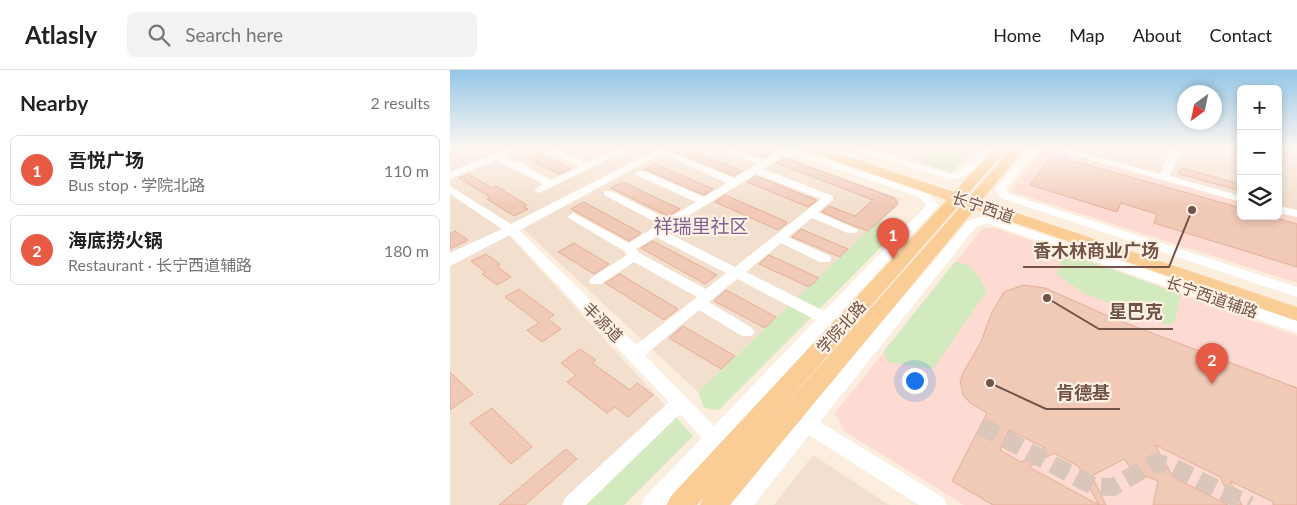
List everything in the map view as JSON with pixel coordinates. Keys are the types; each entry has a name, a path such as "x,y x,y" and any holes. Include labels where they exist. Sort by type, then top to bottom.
{"main road":[{"name":"长宁西道","path":"875,168 1297,302"},
{"name":"长宁西道","path":"888,168 1297,314"},
{"name":"学院北路","path":"713,505 967,197 988,168"},
{"name":"学院北路","path":"680,505 721,445 997,168"}],"street":[{"path":"450,176 469,168"},
{"path":"523,168 552,184"},
{"path":"539,190 584,168"},
{"path":"450,258 637,168"},
{"path":"705,168 734,182"},
{"path":"596,281 656,232 755,168"},
{"path":"635,354 829,198 763,168"},
{"path":"651,505 721,445 827,319 933,205 930,200 843,168"},
{"path":"920,168 950,178 962,177 970,168"},
{"name":"长宁西道辅路","path":"1017,168 1000,189 1005,196 1297,292"},
{"path":"1128,168 1237,198"},
{"path":"1164,178 1168,168"},
{"path":"640,173 704,201"},
{"name":"丰源道","path":"450,189 511,230 635,354 721,445 747,465"},
{"path":"608,193 668,224"},
{"path":"1282,210 1297,214"},
{"path":"810,213 852,230"},
{"path":"574,217 632,252 747,332"},
{"name":"长宁西道辅路","path":"807,424 972,224 986,219 1297,326"},
{"path":"450,262 511,230"},
{"path":"656,232 827,319"},
{"path":"780,238 825,259"},
{"path":"572,505 681,402"},
{"path":"790,413 937,505"},
{"path":"742,505 807,424"}],"shaded area":[{"path":"450,168 624,168 504,230 673,414 577,505 450,505"},
{"path":"635,168 815,168 902,199 698,392 523,229"},
{"path":"1027,168 1125,168 1237,199 1237,220 1282,220 1282,211 1297,215 1297,283 1010,191"},
{"path":"1125,168 1237,168 1237,199"},
{"path":"1282,168 1297,168 1297,215 1282,211"},
{"path":"996,228 1297,336 1297,505 964,505 844,431 835,413 982,229"},
{"path":"813,455 889,505 774,505"}],"green space":[{"path":"937,168 956,168 951,173"},
{"path":"878,221 899,229 719,410 704,408 698,392"},
{"path":"1066,253 1181,294 1175,322 1167,325 1085,294 1056,274"},
{"path":"954,263 966,264 970,267 987,291 933,369 887,362 884,351"},
{"path":"673,414 693,436 624,505 577,505"}],"building":[{"path":"548,168 571,169 559,174"},
{"path":"665,168 713,189 704,195 644,169"},
{"path":"715,168 735,168 742,171 734,176"},
{"path":"790,168 814,168 894,198 898,204 868,231 822,212 829,206 855,216 873,200"},
{"path":"1042,168 1099,168 1237,207 1237,220 1282,220 1297,224 1297,267 1154,223 1157,214 1121,203 1117,212 1030,185"},
{"path":"1182,168 1237,183 1237,190 1179,174"},
{"path":"468,174 492,188 496,186 527,205 524,207 528,209 514,216 487,199 490,197 459,178"},
{"path":"756,176 816,201 808,207 747,182"},
{"path":"623,182 680,209 668,216 611,188"},
{"path":"725,195 787,223 778,230 715,202"},
{"path":"584,202 641,233 629,241 571,209"},
{"path":"801,229 848,249 840,257 792,237"},
{"path":"455,231 468,240 450,249 450,234"},
{"path":"653,241 717,275 705,284 641,248"},
{"path":"574,243 609,264 594,274 558,252"},
{"path":"486,254 500,264 497,266 511,277 497,285 482,274 485,272 471,261"},
{"path":"769,255 819,278 809,287 759,264"},
{"path":"620,274 678,309 664,320 605,283"},
{"path":"1023,285 1045,288 1115,319 1297,388 1297,505 1273,505 1273,502 1230,481 1242,505 1234,505 1220,477 1155,445 1173,477 1228,505 1153,505 1158,481 1130,467 1124,459 1092,476 1106,505 1099,505 993,505 952,481 987,413 970,403 963,395 960,381 981,342 991,314 1004,292","holes":["1009,430 1045,448 1021,462 1000,450","1054,453 1078,466 1099,505 1029,467"]},
{"path":"519,289 554,315 548,319 561,329 542,342 527,330 539,323 505,297"},
{"path":"726,290 776,317 765,328 714,301"},
{"path":"683,326 735,356 721,369 669,338"},
{"path":"580,349 596,360 592,363 630,390 637,383 653,395 628,417 615,407 607,413 567,382 576,375 561,363"},
{"path":"450,372 473,394 450,410"},
{"path":"492,408 532,447 511,464 470,423"},
{"path":"566,449 577,459 525,505 499,505"}],"tunnel":[{"path":"981,426 1093,486 1113,487 1154,463 1169,465 1250,505"}],"place":[{"name":"香木林商业广场","path":"1192,210"},
{"name":"吾悦广场","path":"893,259"},
{"name":"星巴克","path":"1047,298"},
{"name":"肯德基","path":"990,383"},
{"name":"海底捞火锅","path":"1212,384"}],"district":[{"name":"祥瑞里社区","path":"701,226"}]}
